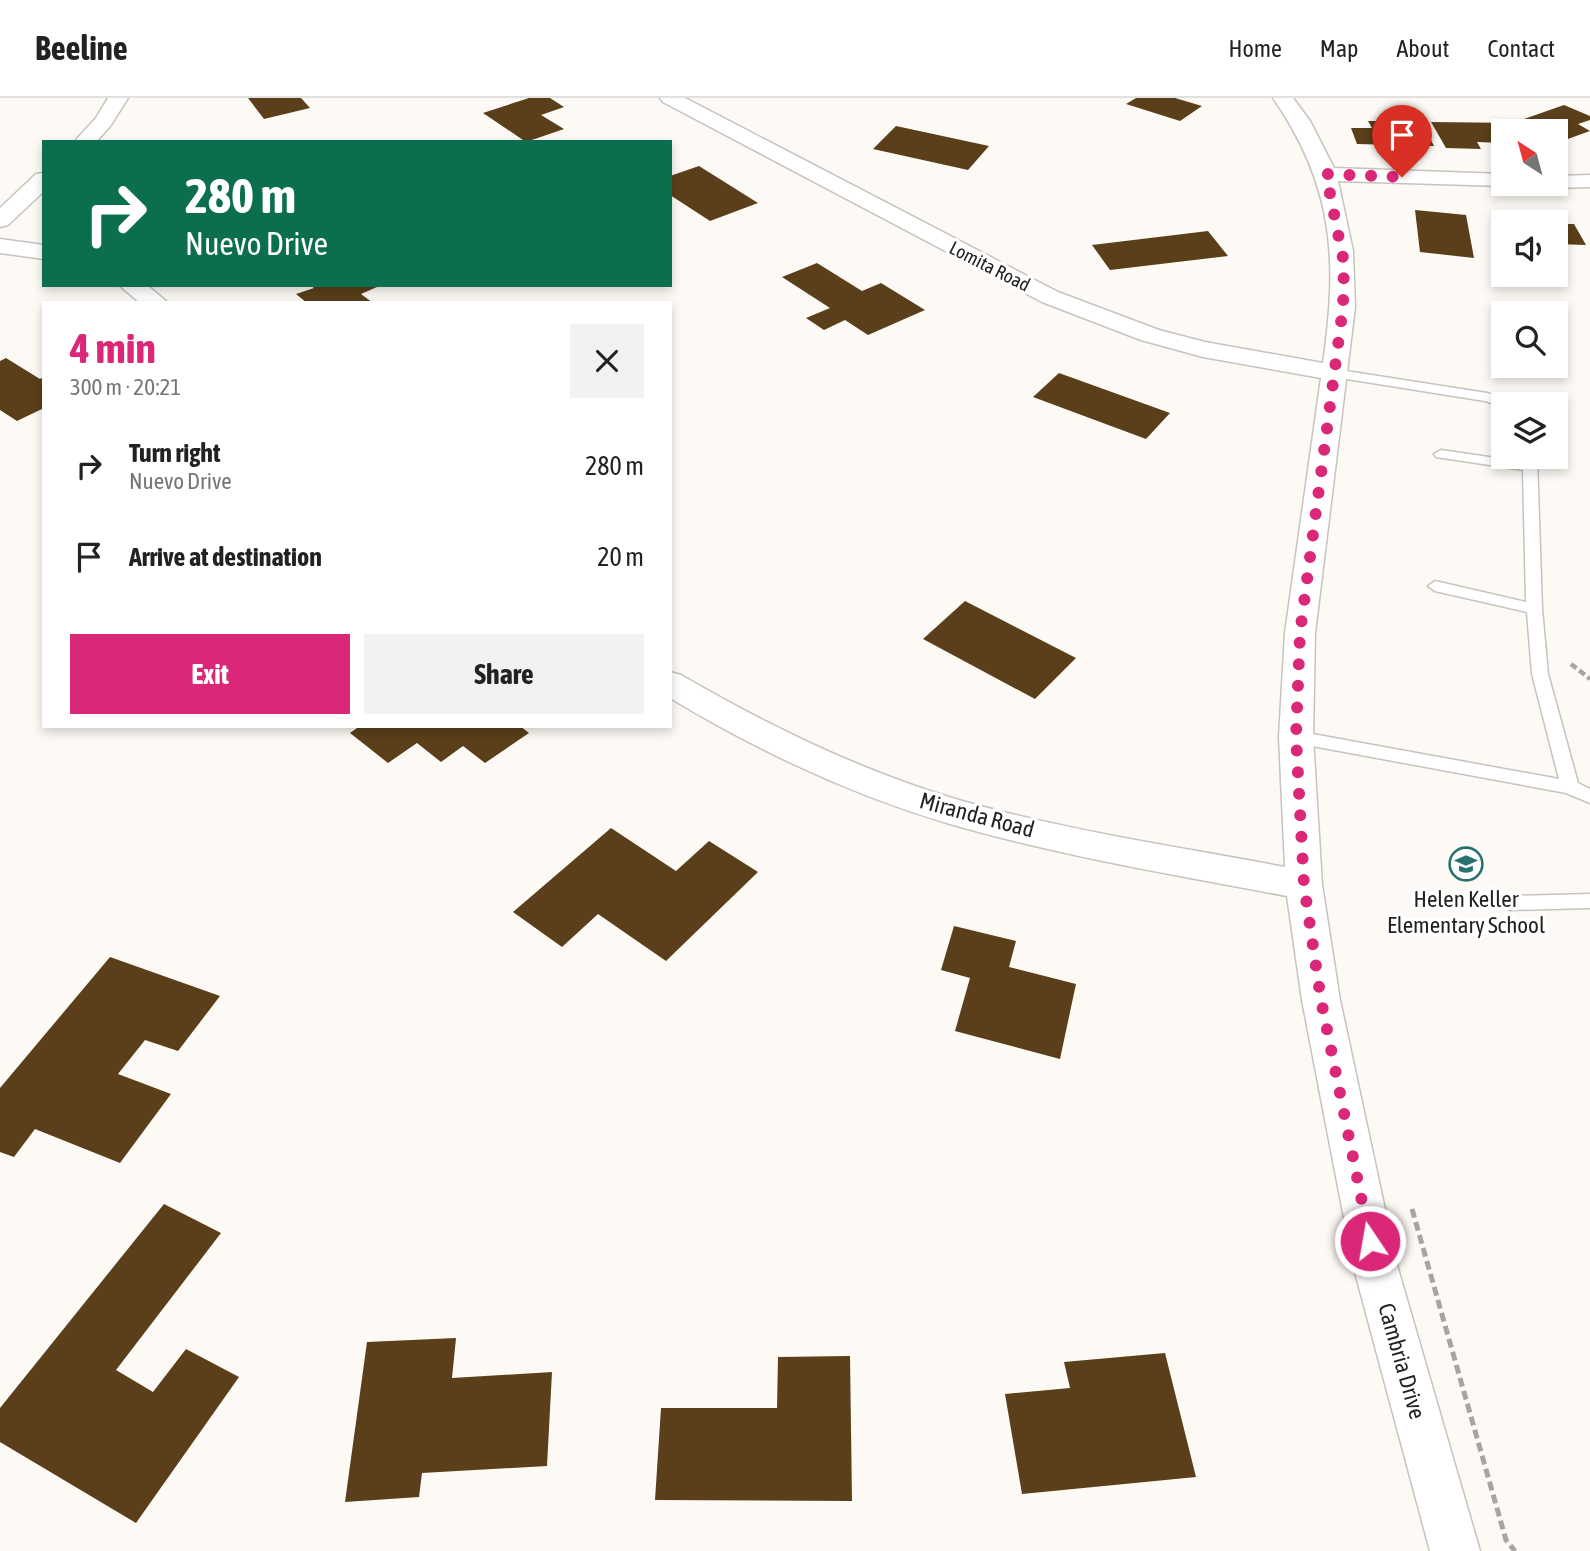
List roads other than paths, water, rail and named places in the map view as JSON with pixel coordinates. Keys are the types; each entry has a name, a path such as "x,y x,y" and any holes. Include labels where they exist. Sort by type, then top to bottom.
{"street":[{"path":"86,140 104,121 118,98"},
{"name":"Lomita Road","path":"670,98 1050,297 1100,317 1177,342 1332,373"},
{"name":"Cambria Drive","path":"1283,98 1302,127 1326,174 1344,263 1343,307 1332,373 1300,633 1296,737 1304,885 1321,1000 1375,1265 1455,1551"},
{"path":"1326,174 1491,180"},
{"path":"1568,182 1590,181"},
{"path":"0,219 41,185"},
{"path":"0,246 42,253"},
{"path":"134,287 153,301"},
{"name":"Miranda Road","path":"672,684 730,719 802,754 899,794 968,816 1304,885"}],"lane":[{"path":"1332,373 1491,398"},
{"path":"1441,454 1491,458"},
{"path":"1530,469 1534,609 1540,674 1570,787"},
{"path":"1435,586 1534,609"},
{"path":"1296,737 1570,787 1590,797"},
{"path":"1510,903 1590,901"}],"place":[{"name":"Helen Keller Elementary School","path":"1466,864"}]}
